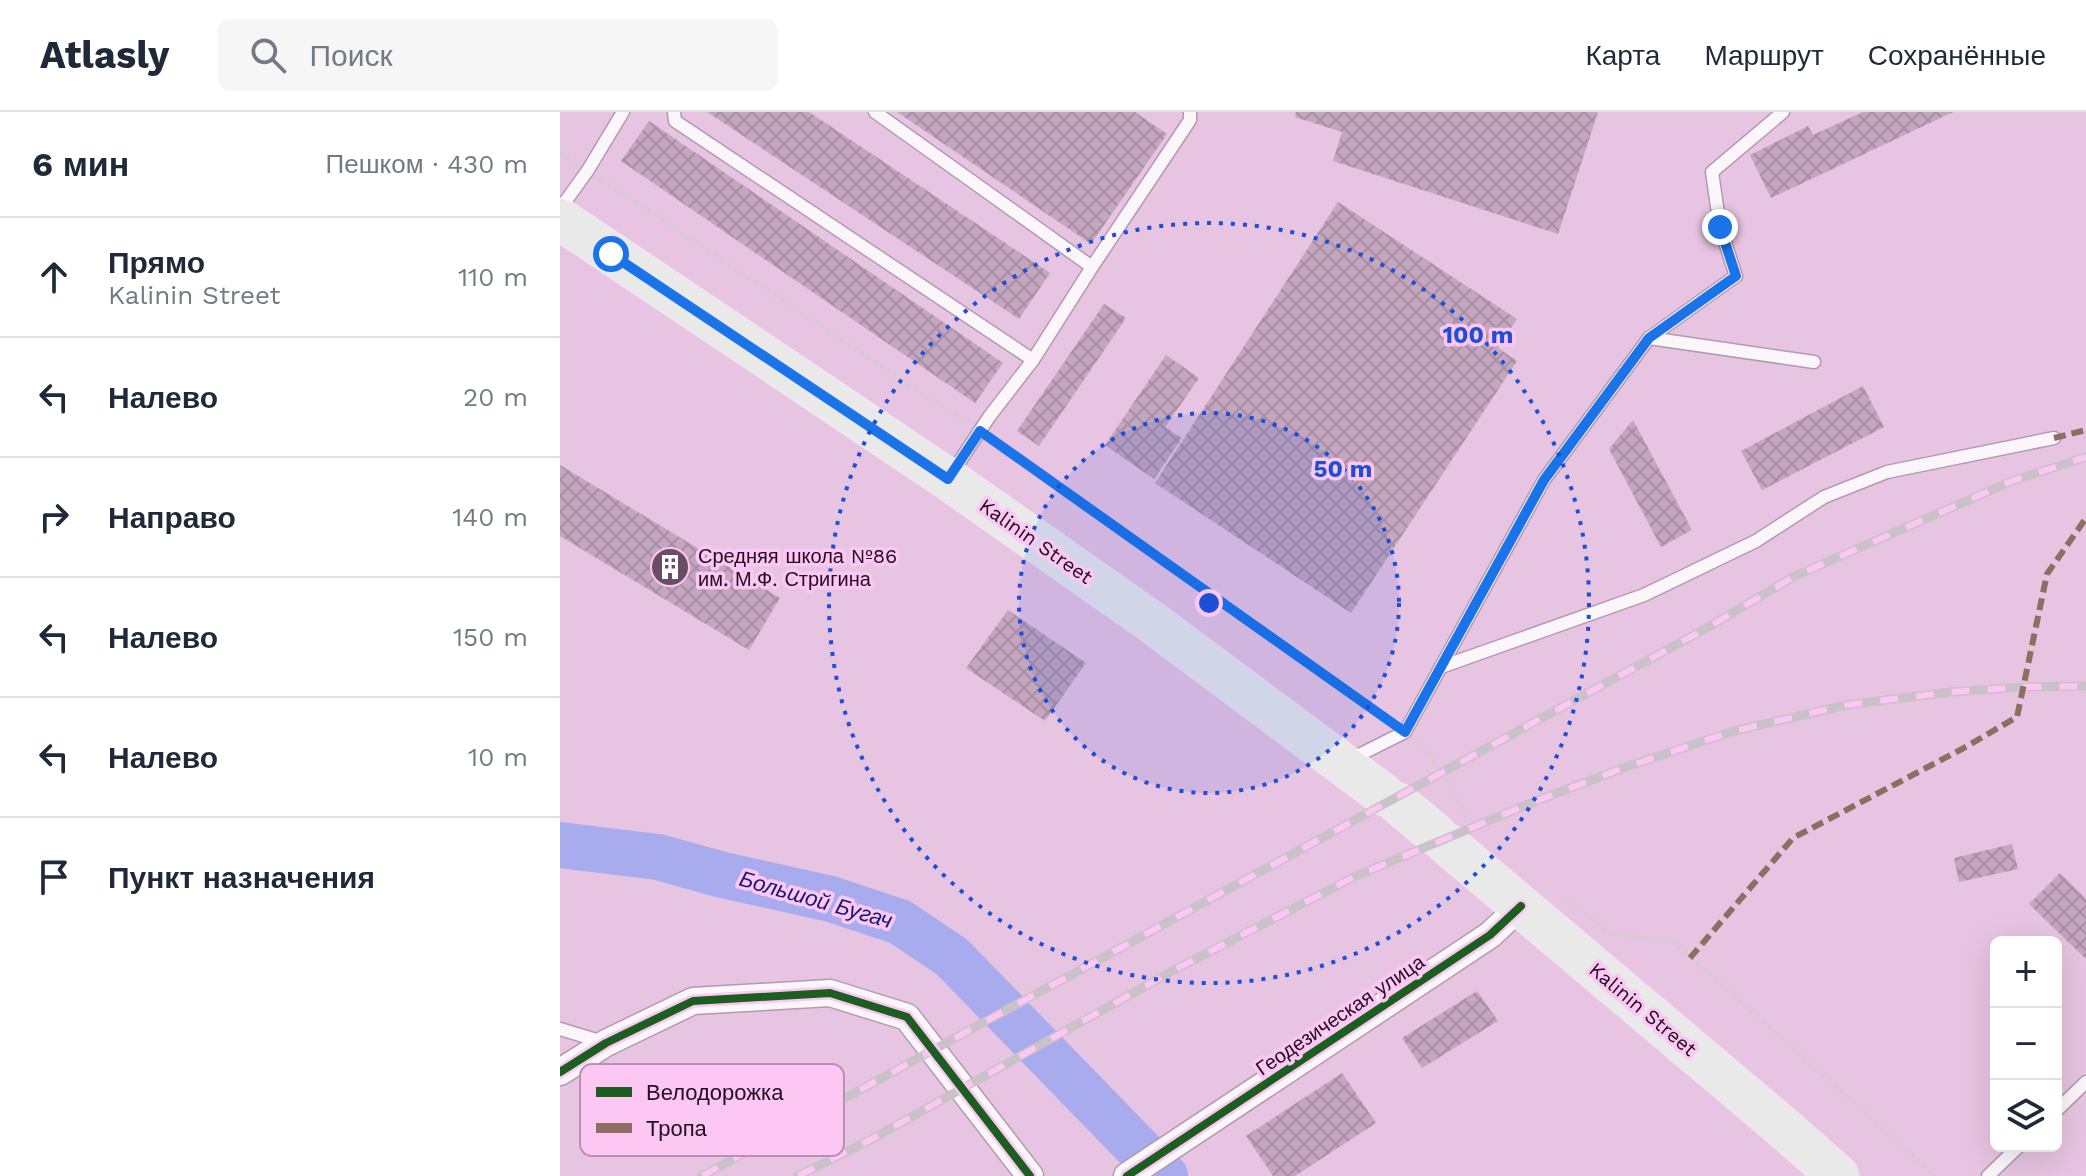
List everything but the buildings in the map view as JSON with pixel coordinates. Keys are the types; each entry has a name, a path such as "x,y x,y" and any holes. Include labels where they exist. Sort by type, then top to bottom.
{"main road":[{"name":"Kalinin Street","path":"560,219 948,479 1153,623 1392,800 1451,834 1521,906 1838,1176"}],"street":[{"name":"Геодезическая улица","path":"1128,1175 1490,935 1521,906"},
{"path":"560,1072 606,1043 693,1001 830,993 907,1017 1030,1176"}],"lane":[{"path":"560,209 623,112"},
{"path":"674,112 675,121 1033,360"},
{"path":"875,112 1092,267"},
{"path":"948,479 1033,360 1190,120 1190,112"},
{"path":"1342,763 1405,732 1544,480 1649,338 1736,276 1720,227 1712,172 1783,112"},
{"path":"1649,338 1814,362"},
{"path":"1441,667 1644,595 1756,541 1824,497 1887,472 2054,438"},
{"path":"560,1029 606,1043"},
{"path":"2062,1105 2086,1082"},
{"path":"1988,1176 2013,1152"}],"path":[{"path":"560,152 980,431 1405,732 1428,750 1436,767"},
{"path":"1447,778 1451,834"},
{"path":"1563,896 1611,934 1674,942 1936,1176"}],"waterway":[{"name":"Большой Бугач","path":"560,845 658,857 831,899 900,922 952,957 1165,1176"}],"railway":[{"path":"844,1099 1705,629 1795,576 2012,481 2086,457"},
{"path":"844,1153 1176,969 1356,876 1626,767 1734,731 1846,705 1951,692 2086,686"},
{"path":"702,1176 739,1156"},
{"path":"798,1176 838,1156"}],"marked path":[{"path":"2054,438 2086,430"},
{"path":"1690,958 1793,838 2017,717 2047,574 2086,518"}],"cycle path":[{"path":"1127,1176 1490,935 1521,906"},
{"path":"560,1072 606,1043 693,1001 830,993 907,1017 1030,1176"}],"place":[{"name":"Средняя школа №86 им. М.Ф. Стригина","path":"670,567"}],"route":[{"path":"611,254 948,479 980,431 1405,732 1544,480 1649,338 1736,276 1720,227"}]}
